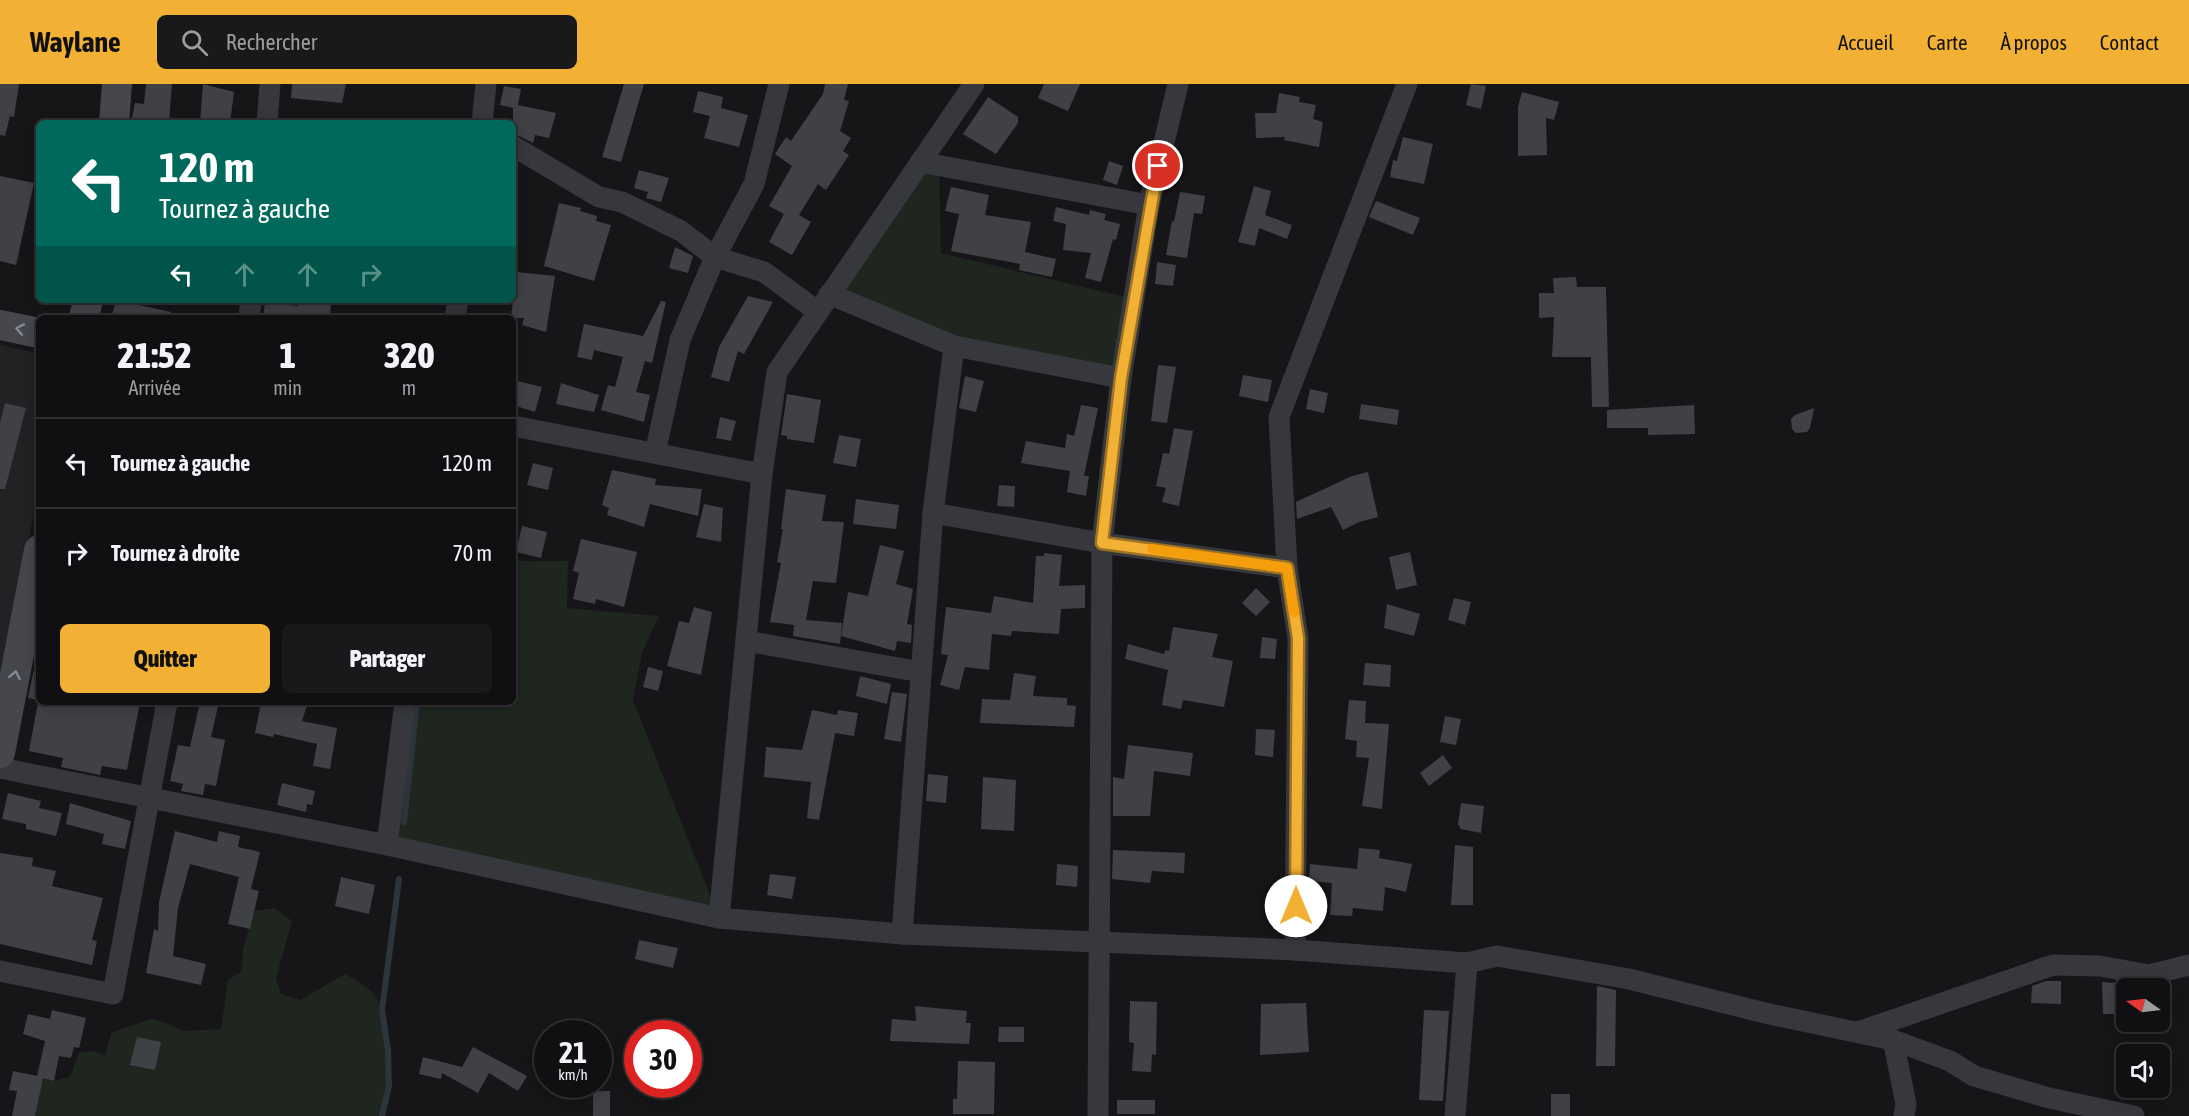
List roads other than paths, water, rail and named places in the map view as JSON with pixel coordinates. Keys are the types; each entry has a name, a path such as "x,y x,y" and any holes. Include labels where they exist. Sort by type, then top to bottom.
{"main road":[{"path":"114,120 117,84"},
{"path":"0,325 36,332"},
{"path":"0,753 36,566"}],"street":[{"path":"267,120 270,84"},
{"path":"482,120 486,84"},
{"path":"655,453 680,340 716,257 754,184 779,84"},
{"path":"719,918 762,474 777,372 974,84"},
{"path":"1098,1116 1097,942 1102,543 1121,378 1149,205 1178,84"},
{"path":"1295,950 1298,638 1287,568 1279,417 1407,84"},
{"path":"516,148 599,197 622,202 681,231 716,257 764,272 823,303 954,346 1121,378"},
{"path":"920,162 1149,205"},
{"path":"902,934 933,513 954,346"},
{"path":"516,427 762,474"},
{"path":"933,513 1102,543 1287,568"},
{"path":"746,641 921,672"},
{"path":"0,971 113,994 166,705"},
{"path":"387,845 405,705"},
{"path":"0,768 387,845 719,918 902,934 1295,950 1467,963 1497,956 1629,979 1765,1013 1893,1040 1950,1061 1974,1076 2049,1098 2134,1116"},
{"path":"1455,1116 1467,963"},
{"path":"1857,1032 2053,965 2100,966 2149,975 2189,965"},
{"path":"1893,1040 1906,1104 1904,1116"}],"waterway":[{"path":"404,822 417,705"},
{"path":"382,1116 389,1086 388,1050 382,1010 399,879"}]}
